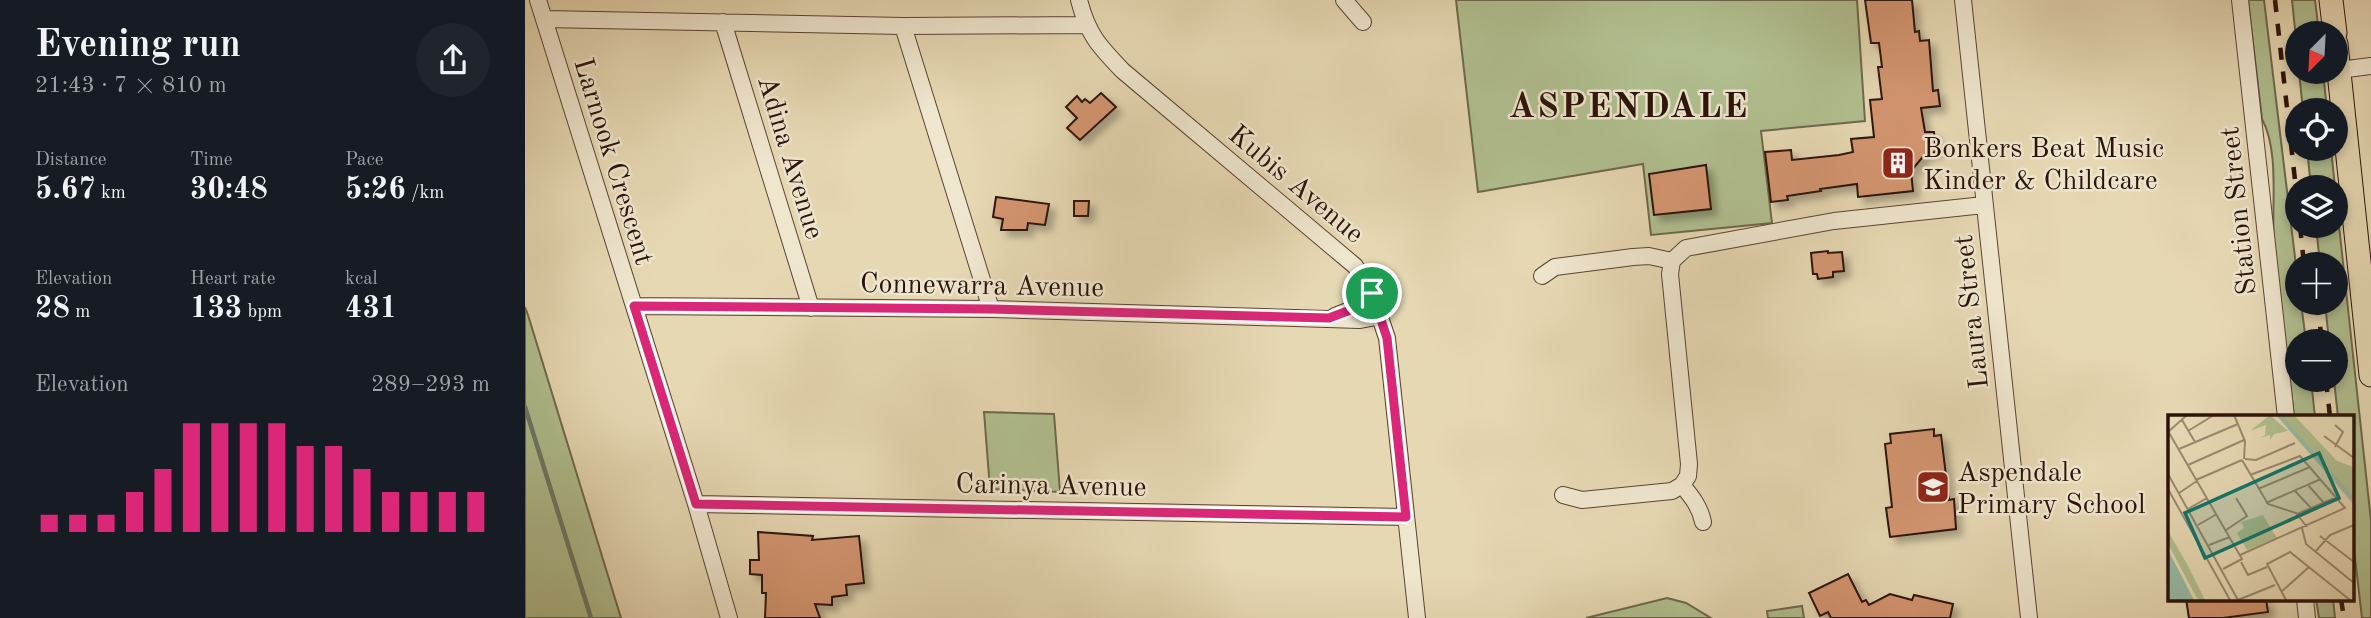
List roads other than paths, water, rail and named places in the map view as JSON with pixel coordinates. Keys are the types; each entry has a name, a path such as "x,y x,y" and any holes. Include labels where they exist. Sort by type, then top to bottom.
{"highway":[{"path":"2331,0 2334,21"},
{"path":"2341,84 2365,254 2371,375"}],"street":[{"name":"Larnook Crescent","path":"538,0 730,618"},
{"name":"Kubis Avenue","path":"1079,0 1086,25 1098,44 1123,71 1355,266 1372,293 1387,338 1417,618"},
{"path":"1345,0 1363,22"},
{"name":"Laura Street","path":"1963,0 2029,618"},
{"name":"Station Street","path":"2240,0 2286,415"},
{"path":"544,19 903,26 1086,25"},
{"name":"Adina Avenue","path":"723,22 811,308"},
{"path":"903,26 991,309"},
{"path":"2349,69 2371,66"},
{"path":"1563,495 1582,500 1672,491 1682,485 1688,476 1670,274 1672,261 1686,248 1834,220 1984,205"},
{"path":"1542,276 1555,267 1633,257 1649,256 1672,261"},
{"name":"Connewarra Avenue","path":"1329,318 1353,309 1372,293"},
{"name":"Connewarra Avenue","path":"634,306 991,309 1360,320 1381,316"},
{"path":"1682,485 1702,513 1703,522"},
{"name":"Carinya Avenue","path":"696,504 1406,517"},
{"path":"2305,600 2307,618"}],"waterway":[{"path":"525,407 591,618"}],"railway":[{"path":"2275,0 2294,175"},
{"path":"2301,238 2303,252"},
{"path":"2319,315 2320,329"},
{"path":"2327,392 2330,415"},
{"path":"2341,600 2344,618"}],"place":[{"name":"Bonkers Beat Music Kinder & Childcare","path":"1898,163"},
{"name":"Aspendale Primary School","path":"1933,487"}],"district":[{"name":"ASPENDALE","path":"1629,105"}]}
